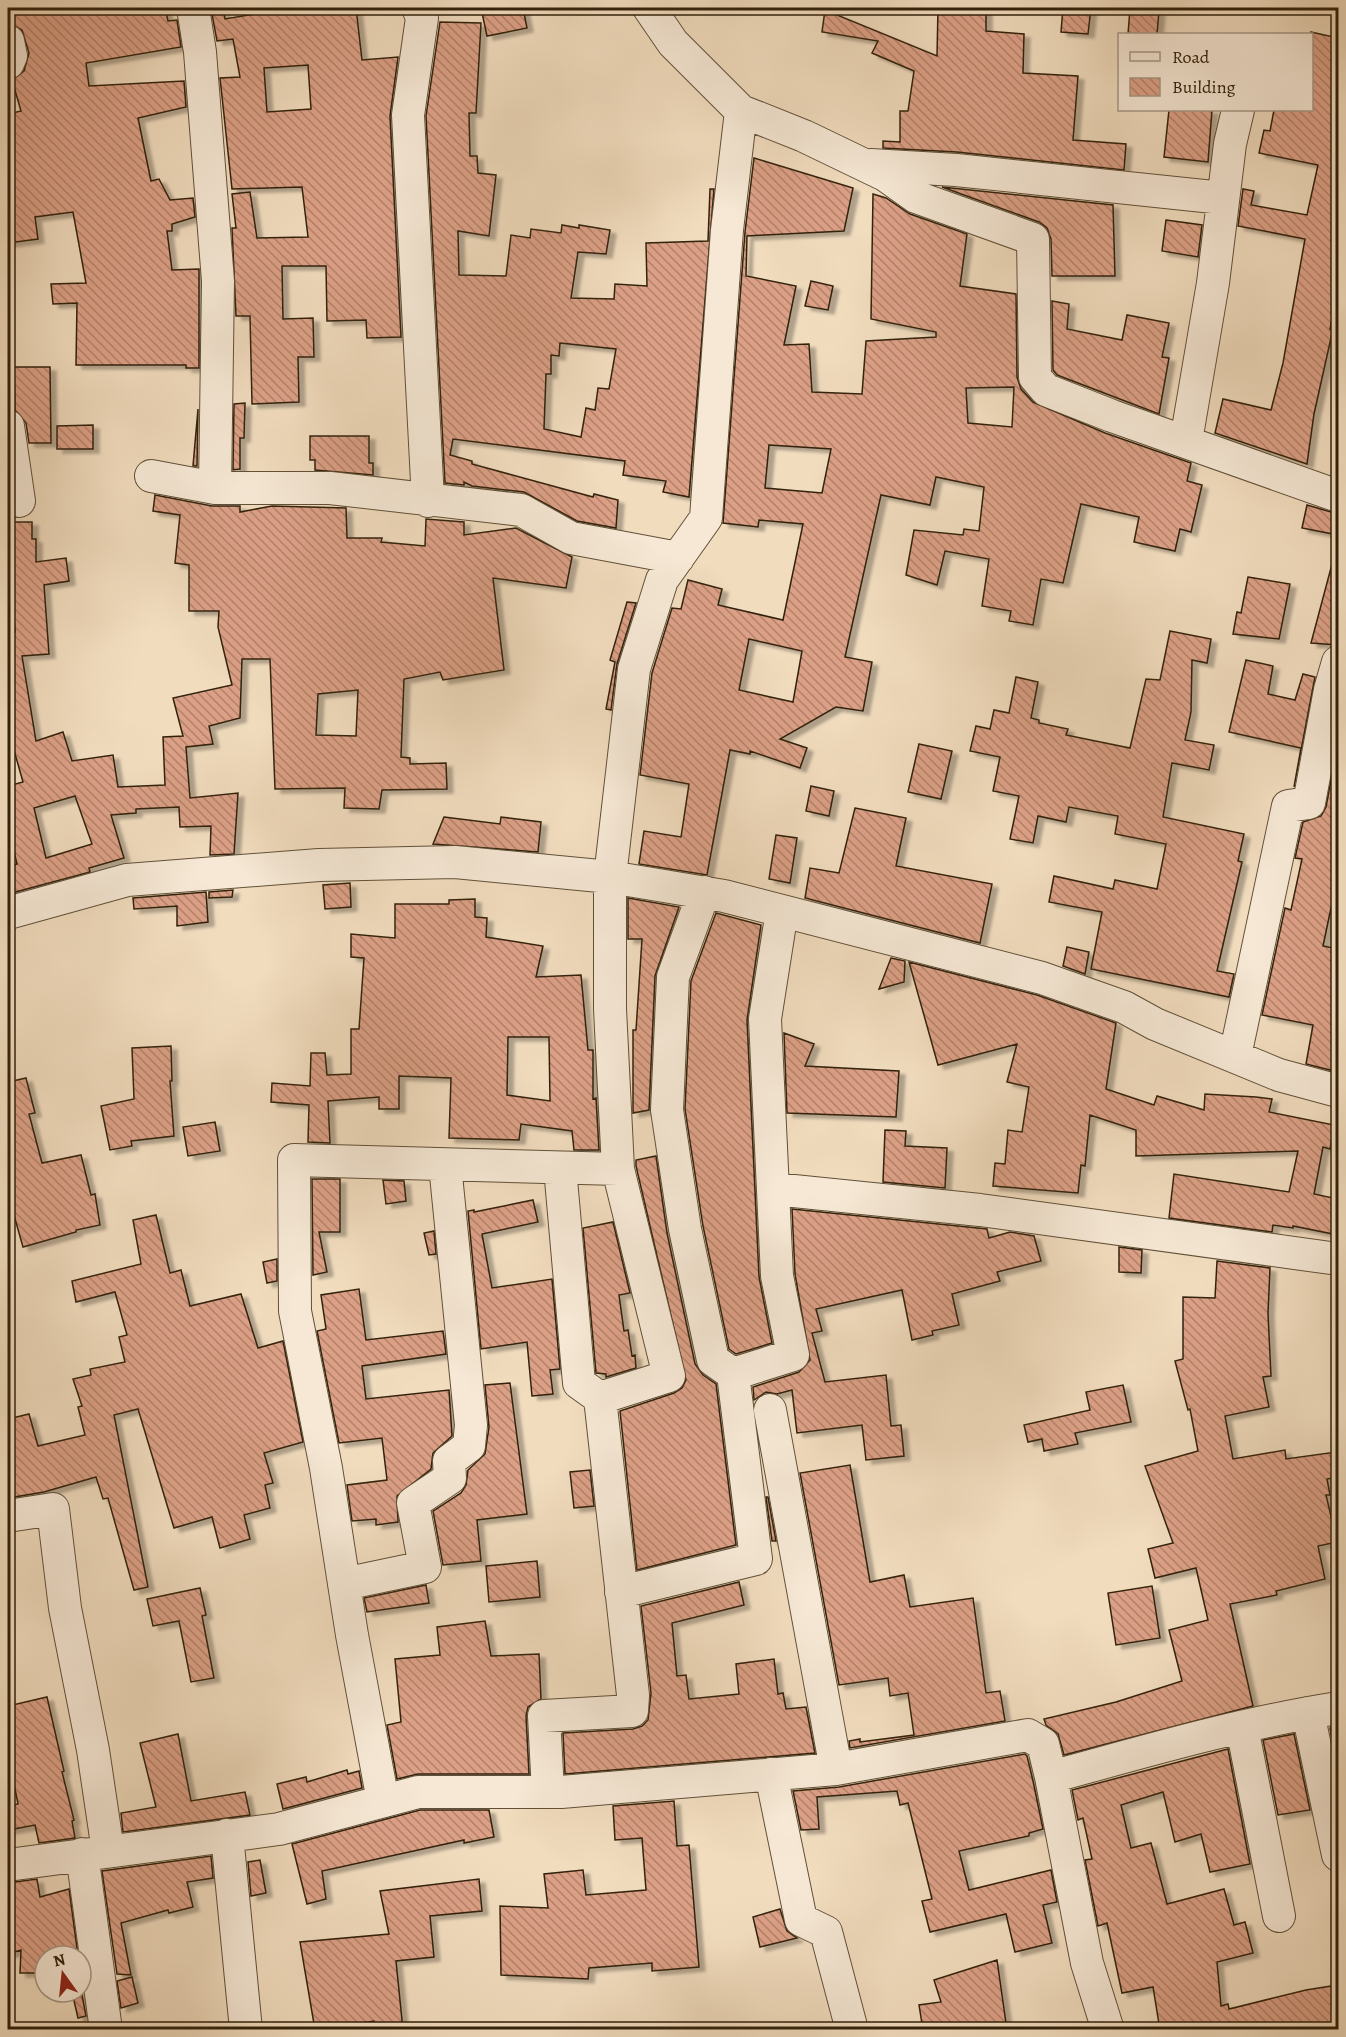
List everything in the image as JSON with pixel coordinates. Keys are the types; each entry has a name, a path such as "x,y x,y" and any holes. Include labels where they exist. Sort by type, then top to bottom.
{"street":[{"path":"193,8 200,52 218,281 215,488"},
{"path":"418,8 422,18 408,115 428,501"},
{"path":"649,8 673,43 741,111 804,136 885,175 916,197 1033,239 1035,377 1039,384 1112,416 1338,496"},
{"path":"8,41 11,56 8,63"},
{"path":"600,1398 669,1376 618,1169 610,1009 610,877 634,669 662,580 706,518 727,230 741,111"},
{"path":"1186,441 1212,283 1230,144 1238,111"},
{"path":"861,164 956,170 1223,198"},
{"path":"8,426 19,501"},
{"path":"151,477 215,488 330,488 521,510 571,538 678,558"},
{"path":"1235,1056 1288,806 1309,803 1330,690 1338,662"},
{"path":"8,913 127,880 319,865 455,862 610,877 704,892 1083,990 1279,1075 1338,1091"},
{"path":"621,1592 756,1559 733,1374 713,1360 684,1229 667,1110 673,977 704,892"},
{"path":"733,1374 793,1355 777,1276 765,1019 782,911"},
{"path":"383,1801 344,1584 326,1468 295,1311 294,1160 618,1169"},
{"path":"344,1584 425,1567 413,1503 450,1478 449,1461 469,1446 471,1425 445,1165"},
{"path":"548,1792 544,1716 632,1711 633,1695 600,1398 579,1383 560,1168"},
{"path":"774,1188 980,1210 1338,1259"},
{"path":"771,1410 836,1769"},
{"path":"8,1516 53,1509 65,1608 93,1750 95,1853 106,2030"},
{"path":"1052,1777 1242,1726 1323,1710 1338,1855"},
{"path":"1242,1726 1279,1916"},
{"path":"8,1865 279,1829 418,1792 548,1792 836,1769 1028,1735 1043,1744 1052,1777 1087,1963 1108,2030"},
{"path":"771,1774 801,1920 826,1932 852,2030"},
{"path":"227,1835 246,2030"}],"building":[{"path":"8,8 110,8 112,13 139,8 165,8 168,21 177,20 181,47 86,63 89,86 184,81 186,107 138,118 151,181 159,179 170,200 193,198 195,217 172,224 172,231 167,231 172,270 199,269 199,368 186,368 186,365 76,365 77,303 53,304 51,284 86,283 73,212 35,217 38,239 8,243 8,136 11,135 8,114 21,111 12,80 24,71 29,53 22,30 8,23"},
{"path":"289,8 356,8 362,60 398,57 390,116 401,337 367,338 366,320 327,321 326,266 282,266 283,319 313,318 314,357 298,357 299,402 252,404 250,316 236,316 232,228 236,228 232,194 250,192 257,238 308,237 302,187 232,189 220,78 240,77 233,39 217,41 212,14 224,12 225,19","holes":["308,65 311,109 267,112 264,68"]},
{"path":"481,8 523,8 527,28 487,36"},
{"path":"938,8 986,8 986,31 1024,34 1023,73 1078,76 1073,140 1126,144 1124,170 957,152 883,148 883,141 900,142 900,111 908,111 914,71 872,53 878,41 822,32 825,10 937,56"},
{"path":"1063,8 1091,8 1088,34 1061,32"},
{"path":"1130,9 1159,11 1157,33 1128,33"},
{"path":"440,22 481,23 476,113 469,113 470,156 477,156 478,173 496,175 489,236 458,231 459,275 506,276 511,235 530,238 531,229 561,233 562,225 579,228 579,225 610,230 606,254 578,252 571,298 614,299 615,284 647,286 646,243 708,241 710,189 714,189 689,497 663,492 666,481 623,475 625,461 453,439 450,455 472,461 472,464 593,497 594,494 618,500 616,528 577,521 524,492 472,486 464,482 464,485 445,483 426,116","holes":["560,343 616,349 609,389 598,388 595,410 586,408 581,437 544,429 546,374 551,374 551,355 559,356"]},
{"path":"1311,32 1338,38 1338,289 1330,329 1333,329 1314,414 1307,464 1215,433 1223,399 1271,410 1283,363 1305,239 1238,226 1243,189 1254,191 1251,205 1307,215 1318,165 1259,153 1264,130 1270,131 1274,111 1313,111 1313,33"},
{"path":"1169,111 1212,111 1208,162 1164,157"},
{"path":"754,158 853,188 844,231 747,236 746,276 796,286 784,345 809,344 812,392 862,394 866,341 936,337 936,332 871,319 873,194 886,198 910,214 967,234 960,286 1016,294 1017,377 1021,389 1033,402 1105,433 1191,463 1187,481 1202,485 1191,532 1180,529 1175,551 1134,542 1139,517 1081,504 1063,583 1041,579 1033,625 1009,621 1011,611 982,606 989,559 945,551 937,585 906,575 914,530 963,535 964,529 979,531 984,487 936,477 930,505 881,495 845,657 872,662 863,711 836,707 780,739 807,748 800,768 750,751 750,754 730,750 707,875 639,864 644,831 681,837 689,784 640,775 652,673 672,608 681,609 688,580 722,589 718,605 783,620 803,524 759,520 758,527 723,523 745,232","holes":["1014,387 1012,427 968,423 966,388","769,445 831,449 822,493 765,488","749,639 802,651 793,702 739,690"]},
{"path":"942,187 1113,205 1115,276 1052,276 1051,239 1047,228 1039,222"},
{"path":"1166,220 1202,225 1198,257 1162,251"},
{"path":"811,281 833,286 828,310 805,306"},
{"path":"1052,301 1069,304 1067,329 1122,340 1127,315 1169,323 1162,357 1169,358 1159,414 1057,375 1053,370"},
{"path":"14,367 50,367 51,443 29,443 26,423 15,410"},
{"path":"245,403 244,438 240,438 240,469 233,470 234,404"},
{"path":"198,409 197,466 193,466"},
{"path":"93,425 93,449 57,449 57,426"},
{"path":"310,436 369,436 369,463 373,463 373,475 315,470 315,460 310,460"},
{"path":"155,495 212,506 240,506 240,512 272,506 346,508 347,538 382,538 381,542 425,546 426,519 464,522 464,535 516,528 572,557 566,588 493,578 504,670 443,680 440,672 404,679 401,757 410,758 410,764 446,763 447,789 382,790 379,809 344,808 345,788 275,789 270,659 242,659 240,718 209,726 213,744 186,747 190,798 238,793 234,854 210,855 211,826 180,827 179,807 136,809 136,813 111,815 124,858 89,868 90,872 8,894 8,867 17,864 8,826 8,786 23,782 8,729 8,633 15,632 12,592 8,592 8,522 32,522 32,539 36,539 36,562 66,558 69,581 44,585 49,654 22,656 36,741 63,732 72,761 113,755 118,787 165,785 163,737 183,736 173,698 232,685 218,627 219,611 189,611 189,565 175,563 180,515 153,511","holes":["358,690 356,736 316,735 318,694","75,796 92,844 46,858 34,808"]},
{"path":"1307,505 1338,514 1338,535 1302,528"},
{"path":"1332,564 1338,565 1338,645 1311,643"},
{"path":"1248,577 1290,584 1279,639 1233,634 1237,612 1241,613"},
{"path":"627,602 636,603 617,664 611,710 606,709 615,662 610,660"},
{"path":"1170,631 1211,639 1207,663 1192,660 1191,712 1185,740 1214,745 1209,770 1172,763 1163,817 1244,834 1238,861 1242,862 1217,971 1234,974 1229,997 1091,969 1102,912 1049,902 1054,876 1113,889 1115,880 1157,889 1166,844 1115,834 1118,816 1069,807 1066,822 1038,816 1033,843 1010,839 1019,796 993,791 1000,757 970,751 976,726 990,729 994,710 1009,713 1016,677 1038,682 1031,718 1039,720 1039,723 1068,729 1066,735 1130,748 1146,679 1160,680"},
{"path":"1246,660 1273,666 1268,694 1295,700 1303,674 1315,677 1294,787 1301,748 1229,732"},
{"path":"1338,743 1338,910 1331,908 1323,946 1338,949 1338,1072 1306,1064 1313,1025 1262,1015 1285,908 1291,910 1302,859 1295,858 1303,822 1321,816 1326,807"},
{"path":"919,744 952,751 941,799 908,792"},
{"path":"811,786 834,791 829,816 806,811"},
{"path":"855,808 906,818 896,866 992,884 980,943 805,898 810,868 839,873"},
{"path":"444,817 500,824 501,817 541,822 538,852 433,844"},
{"path":"776,835 797,838 790,883 769,879"},
{"path":"350,883 351,907 325,909 323,885"},
{"path":"233,890 232,897 209,898 209,892"},
{"path":"206,892 208,922 177,926 177,906 134,909 133,898"},
{"path":"628,898 679,907 655,976 649,1110 633,1113 633,1030 636,1030 642,939 628,939"},
{"path":"475,899 475,917 487,918 486,937 543,946 536,977 581,975 588,1050 593,1050 593,1099 596,1098 599,1150 574,1150 572,1131 521,1124 519,1140 449,1138 451,1078 399,1076 399,1109 379,1109 379,1097 328,1101 330,1143 308,1142 309,1105 271,1102 272,1083 310,1086 311,1053 325,1053 327,1075 351,1074 351,1029 359,1029 364,958 351,957 351,934 395,938 395,904 449,904 449,900","holes":["508,1037 549,1037 550,1101 507,1095"]},
{"path":"716,913 761,925 747,1020 759,1277 772,1343 736,1354 729,1349 703,1226 685,1109 691,981"},
{"path":"1067,947 1089,952 1085,974 1063,966"},
{"path":"891,958 905,961 904,982 879,989"},
{"path":"909,962 1037,995 1116,1023 1106,1089 1154,1105 1157,1096 1204,1110 1205,1094 1272,1099 1269,1112 1334,1125 1330,1149 1323,1147 1314,1194 1338,1199 1338,1235 1293,1226 1293,1228 1273,1225 1272,1232 1169,1218 1174,1174 1289,1192 1298,1151 1136,1156 1136,1130 1090,1115 1085,1166 1081,1165 1078,1193 993,1186 995,1163 1005,1164 1008,1130 1022,1132 1029,1087 1007,1082 1017,1044 938,1065"},
{"path":"784,1033 814,1044 805,1066 899,1071 896,1117 787,1113"},
{"path":"171,1046 172,1081 170,1081 174,1136 131,1141 132,1146 110,1150 101,1106 134,1099 132,1048"},
{"path":"26,1078 35,1113 29,1114 42,1163 81,1155 91,1195 95,1194 100,1225 23,1247 10,1201 8,1201 8,1082"},
{"path":"215,1122 220,1151 188,1156 183,1127"},
{"path":"885,1130 906,1131 905,1146 947,1148 945,1188 883,1182"},
{"path":"656,1156 667,1233 695,1364 703,1375 716,1384 736,1545 637,1570 620,1411 674,1393 682,1388 686,1380 636,1166 636,1160"},
{"path":"312,1179 340,1179 340,1232 319,1232 327,1272 313,1275"},
{"path":"383,1180 404,1181 406,1201 386,1204"},
{"path":"533,1200 538,1222 482,1234 492,1288 552,1279 560,1369 550,1370 553,1394 532,1396 527,1342 481,1349 468,1211 474,1210 474,1212"},
{"path":"792,1209 987,1229 989,1238 1010,1232 1034,1236 1041,1261 997,1272 1000,1281 952,1294 959,1325 932,1331 933,1335 912,1340 902,1290 816,1309 822,1331 812,1333 825,1382 886,1375 891,1426 901,1425 904,1456 866,1460 862,1425 797,1433 792,1390 777,1394 766,1392 754,1400 753,1387 799,1372 810,1360 795,1274"},
{"path":"156,1215 170,1273 181,1270 190,1306 241,1294 258,1348 283,1341 303,1442 264,1453 273,1483 265,1485 270,1508 244,1515 250,1539 220,1548 212,1517 174,1528 138,1409 114,1415 148,1587 134,1590 108,1498 103,1499 96,1477 44,1492 8,1498 8,1419 29,1414 38,1446 85,1435 78,1407 82,1406 73,1379 91,1375 90,1369 125,1362 119,1337 127,1335 115,1292 76,1302 72,1281 141,1264 133,1220"},
{"path":"613,1222 630,1293 619,1295 624,1331 628,1330 636,1368 606,1377 606,1374 596,1373 583,1228"},
{"path":"434,1231 436,1254 429,1255 424,1233"},
{"path":"1119,1247 1142,1250 1141,1273 1119,1272"},
{"path":"277,1259 277,1281 267,1283 263,1262"},
{"path":"1217,1261 1270,1268 1268,1313 1271,1376 1263,1377 1269,1407 1225,1416 1233,1459 1285,1450 1286,1459 1336,1452 1338,1477 1327,1479 1330,1495 1326,1495 1337,1542 1318,1546 1325,1579 1276,1591 1277,1595 1230,1604 1253,1706 1064,1755 1058,1734 1046,1725 1044,1719 1116,1702 1182,1681 1169,1630 1208,1620 1196,1568 1155,1578 1148,1549 1173,1543 1145,1466 1198,1451 1190,1409 1188,1410 1175,1361 1183,1359 1183,1297 1215,1298"},
{"path":"359,1289 366,1340 443,1331 446,1354 362,1366 366,1399 449,1390 452,1436 433,1453 431,1469 397,1496 398,1522 376,1525 376,1519 352,1521 347,1485 387,1480 382,1438 339,1443 317,1331 326,1329 321,1295"},
{"path":"510,1383 527,1514 477,1520 481,1561 443,1565 433,1511 461,1493 466,1485 468,1470 485,1454 489,1427 485,1385"},
{"path":"1123,1385 1131,1422 1075,1433 1078,1444 1044,1451 1042,1439 1028,1442 1024,1425 1090,1410 1086,1392"},
{"path":"850,1465 870,1582 904,1575 910,1607 973,1598 986,1693 1000,1691 1005,1721 850,1748 849,1741 860,1739 860,1742 914,1735 908,1693 890,1696 888,1678 839,1685 800,1473"},
{"path":"590,1470 594,1506 574,1508 570,1472"},
{"path":"766,1497 768,1497 776,1541 772,1541"},
{"path":"537,1561 540,1597 489,1602 486,1566"},
{"path":"739,1582 744,1605 672,1623 677,1676 686,1675 689,1699 739,1694 736,1664 774,1659 778,1694 783,1693 786,1709 806,1707 815,1753 565,1774 563,1733 633,1729 642,1726 648,1720 651,1693 641,1606"},
{"path":"426,1585 429,1603 367,1612 364,1598"},
{"path":"1152,1586 1160,1638 1116,1645 1108,1593"},
{"path":"200,1588 206,1615 202,1616 214,1678 191,1682 179,1621 153,1626 147,1599"},
{"path":"485,1621 491,1656 539,1654 541,1699 528,1707 526,1716 529,1774 418,1774 397,1779 387,1725 401,1722 395,1659 440,1655 437,1627"},
{"path":"47,1697 74,1820 72,1821 75,1838 39,1843 35,1825 8,1830 8,1806 18,1804 8,1754 8,1706"},
{"path":"1338,1726 1338,1770 1330,1728"},
{"path":"178,1734 191,1801 245,1792 250,1815 123,1832 121,1813 156,1807 140,1743"},
{"path":"1294,1734 1310,1810 1278,1815 1263,1740"},
{"path":"1228,1749 1250,1864 1210,1872 1201,1834 1175,1842 1163,1792 1121,1805 1131,1848 1151,1843 1167,1904 1224,1889 1234,1925 1245,1922 1253,1953 1217,1962 1221,2006 1228,2004 1229,2009 1306,1990 1338,1985 1338,2030 1160,2030 1153,1987 1122,1993 1107,1923 1098,1926 1085,1860 1092,1859 1083,1818 1078,1820 1072,1790"},
{"path":"1025,1754 1043,1829 1029,1833 1029,1836 959,1851 969,1890 1051,1870 1057,1902 1043,1905 1052,1943 1015,1952 1006,1914 930,1932 922,1901 932,1899 908,1803 900,1805 897,1791 817,1797 819,1829 801,1830 793,1791 839,1787"},
{"path":"347,1770 348,1774 359,1771 362,1788 283,1809 277,1784 306,1777 307,1782"},
{"path":"674,1801 677,1846 689,1845 699,1967 652,1971 652,1963 589,1968 588,1979 501,1975 500,1906 548,1908 544,1874 583,1870 586,1895 646,1890 642,1838 615,1840 613,1806"},
{"path":"420,1810 489,1810 494,1837 464,1843 464,1840 322,1871 326,1899 307,1904 292,1844"},
{"path":"211,1856 213,1878 187,1882 193,1907 169,1913 168,1910 121,1923 131,1975 117,1974 102,1871"},
{"path":"260,1860 266,1893 251,1896 248,1862"},
{"path":"37,1879 40,1897 69,1889 76,1944 33,1944 33,1973 20,1973 21,1950 8,1954 8,1883"},
{"path":"479,1879 482,1911 430,1916 434,1957 396,1961 403,2030 375,2030 374,2021 315,2030 300,1942 389,1934 380,1891"},
{"path":"780,1909 787,1931 797,1938 760,1947 753,1917"},
{"path":"997,1960 1007,2030 923,2030 919,2005 941,2002 934,1980"},
{"path":"132,1977 138,2003 121,2008 117,1981"},
{"path":"75,2004 84,2004 86,2016 78,2018"}]}
